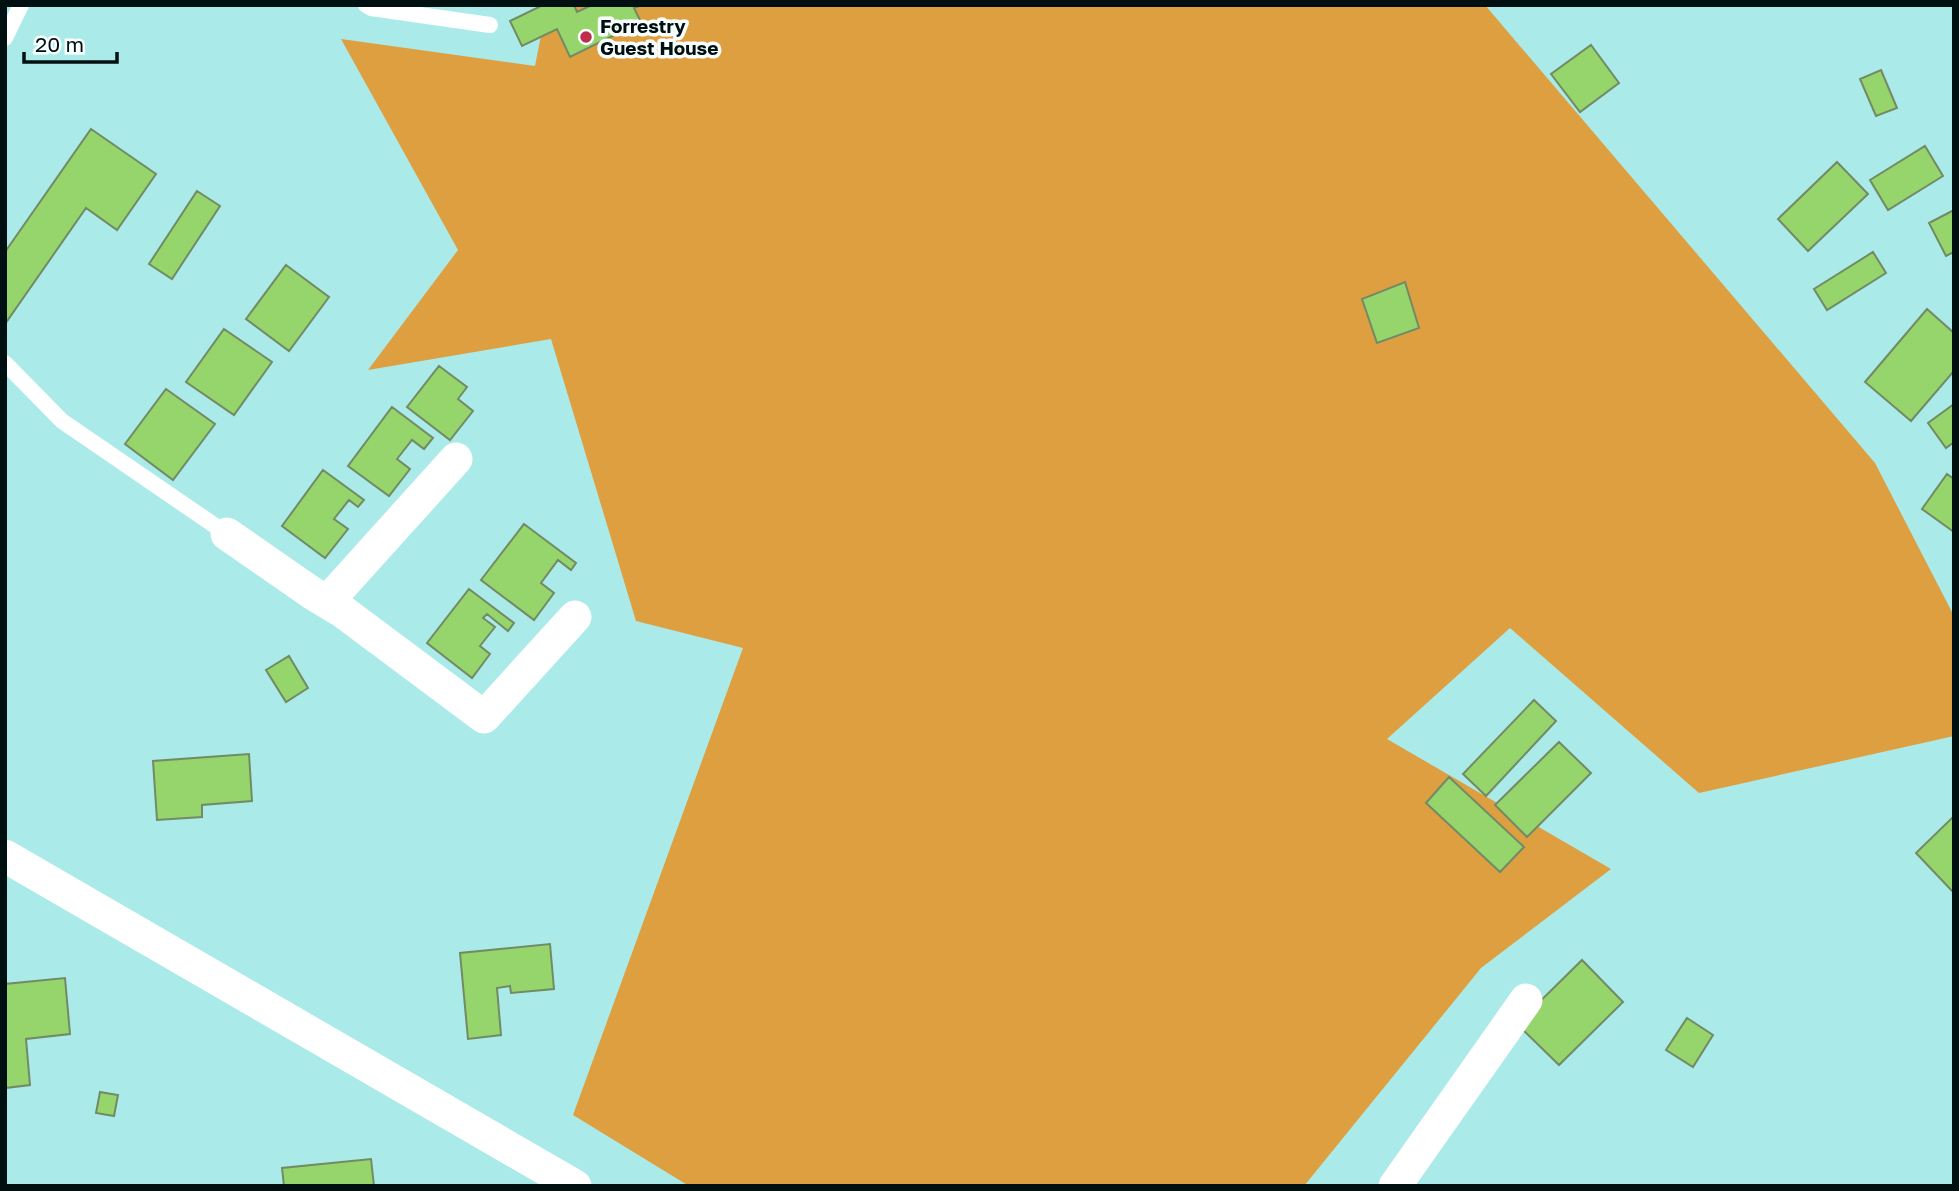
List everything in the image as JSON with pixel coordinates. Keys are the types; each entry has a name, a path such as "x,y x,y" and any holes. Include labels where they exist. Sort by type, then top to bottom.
{"street":[{"path":"327,602 456,459"},
{"path":"227,534 327,602 484,717 575,617"},
{"path":"5,856 575,1186"},
{"path":"1395,1186 1526,1000"}],"lane":[{"path":"5,38 21,5"},
{"path":"366,5 371,8 490,25"},
{"path":"5,363 62,421 227,534"}],"shaded area":[{"path":"547,5 1485,5 1875,463 1954,616 1954,736 1699,793 1510,628 1387,739 1611,869 1481,968 1304,1186 689,1186 573,1115 743,648 636,621 551,339 368,370 458,250 341,39 535,66"}],"building":[{"name":"Forrestry Guest House","path":"538,5 574,5 577,12 592,5 642,5 634,8 641,22 570,57 557,29 522,46 510,21 539,7"},
{"path":"1591,45 1619,83 1580,112 1551,74"},
{"path":"1881,70 1897,108 1876,116 1860,79"},
{"path":"91,129 156,174 117,230 86,208 5,324 5,252"},
{"path":"1925,146 1943,176 1888,210 1870,180"},
{"path":"1837,162 1868,194 1808,251 1778,219"},
{"path":"197,191 220,206 172,279 149,264"},
{"path":"1954,210 1954,252 1946,256 1929,223"},
{"path":"1873,252 1886,273 1827,310 1814,289"},
{"path":"286,265 329,297 289,351 246,319"},
{"path":"1405,282 1419,328 1377,343 1362,299"},
{"path":"1927,309 1954,333 1954,371 1911,421 1865,382"},
{"path":"224,329 272,362 234,415 186,382"},
{"path":"439,366 467,387 458,399 473,411 450,440 407,407"},
{"path":"166,389 215,424 173,480 125,444"},
{"path":"1954,404 1954,442 1946,448 1928,423"},
{"path":"392,407 433,438 424,449 412,440 397,459 410,469 389,496 348,466"},
{"path":"323,470 364,500 358,507 349,500 334,519 348,529 325,558 282,526"},
{"path":"1947,474 1954,479 1954,532 1922,509"},
{"path":"524,524 576,563 571,570 558,560 541,583 554,593 534,620 481,580"},
{"path":"469,589 514,623 508,631 487,614 483,618 495,627 480,646 490,654 472,678 427,643"},
{"path":"289,656 308,688 286,702 266,670"},
{"path":"1534,700 1556,721 1486,796 1463,774"},
{"path":"1559,742 1591,773 1527,837 1495,805"},
{"path":"249,754 252,801 202,805 202,817 157,820 153,761"},
{"path":"1449,777 1524,847 1500,872 1426,803"},
{"path":"1954,816 1954,893 1916,853"},
{"path":"550,944 554,989 511,993 510,986 497,988 501,1035 468,1039 460,953"},
{"path":"1582,960 1623,1002 1559,1065 1517,1024"},
{"path":"65,978 70,1034 26,1039 30,1085 5,1088 5,984"},
{"path":"1687,1018 1713,1035 1693,1067 1666,1050"},
{"path":"100,1092 118,1095 114,1116 96,1113"},
{"path":"371,1159 374,1186 284,1186 282,1168"}],"place":[{"name":"Forrestry Guest House","path":"586,37"}]}
